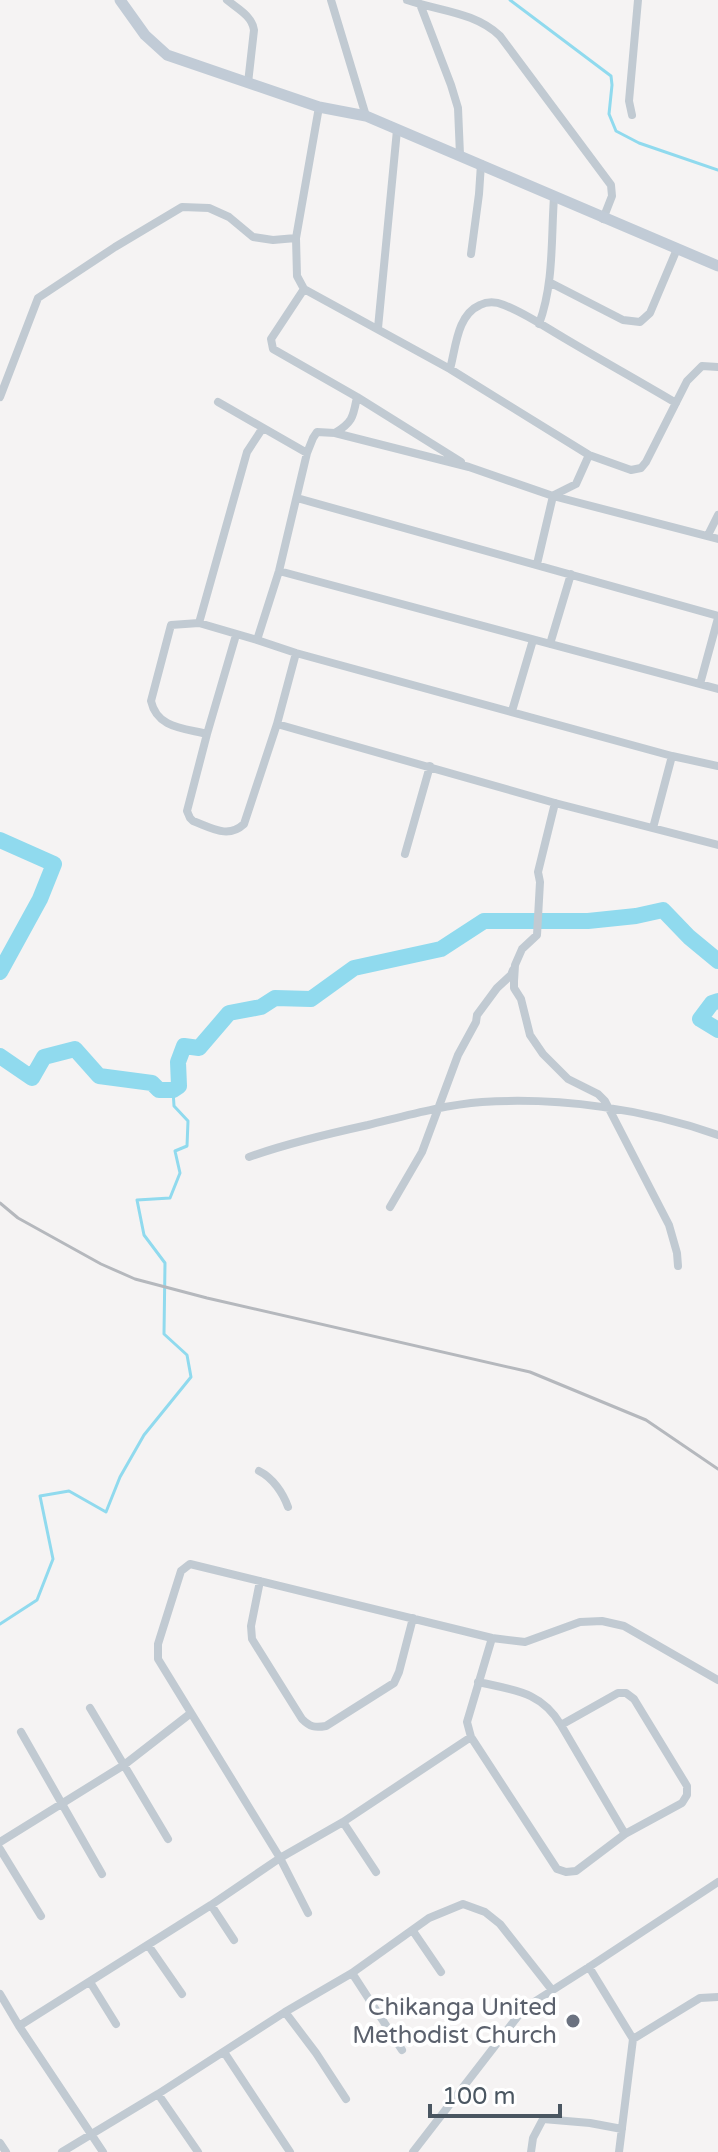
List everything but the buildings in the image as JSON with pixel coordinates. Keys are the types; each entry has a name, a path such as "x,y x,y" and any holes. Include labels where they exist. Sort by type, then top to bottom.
{"street":[{"path":"120,0 145,35 167,55 319,107 366,116 718,266"},
{"path":"227,0 253,24 248,83"},
{"path":"331,0 366,116"},
{"path":"407,0 476,19 500,36 611,185 612,196 603,219"},
{"path":"632,115 629,101 638,0"},
{"path":"420,4 458,108 460,155"},
{"path":"319,107 296,238 297,276 304,289 450,369 589,455 631,470 641,468 646,462 687,381 706,365 718,367"},
{"path":"378,328 397,130"},
{"path":"471,254 481,164"},
{"path":"539,324 549,282 554,197"},
{"path":"0,397 38,298 182,207 209,208 229,217 253,237 273,240 296,238"},
{"path":"549,282 623,320 640,322 650,313 677,249"},
{"path":"304,289 271,339 273,349 469,467"},
{"path":"450,369 461,326 472,310 486,303 504,305 676,403"},
{"path":"335,433 351,421 357,397"},
{"path":"218,402 307,453"},
{"path":"199,623 247,452 262,429"},
{"path":"257,640 279,571 307,453 317,432 335,433 469,467 553,496 713,537 718,515"},
{"path":"537,564 553,496 576,484 589,455"},
{"path":"297,498 718,617 700,684"},
{"path":"279,571 718,689"},
{"path":"550,644 571,574"},
{"path":"207,734 171,725 153,711 151,701 171,625 199,623 296,653 718,766"},
{"path":"236,635 207,734 188,815 197,822 226,832 233,832 244,824 248,816 296,653"},
{"path":"512,711 533,640"},
{"path":"277,724 555,803 718,845"},
{"path":"653,828 672,756"},
{"path":"405,854 430,766"},
{"path":"390,1207 422,1152 458,1055 477,1015 511,975 522,949 537,935 538,872 555,803"},
{"path":"515,965 514,988 521,999 530,1035 568,1079 598,1094 605,1101 669,1225 678,1266"},
{"path":"249,1157 283,1145 480,1102 593,1104 718,1135"},
{"path":"259,1471 277,1486 288,1507"},
{"path":"308,1913 280,1858 158,1659 158,1644 181,1571 190,1564 492,1638 525,1642 580,1622 602,1621 624,1626 718,1680"},
{"path":"260,1581 251,1626 252,1639 302,1719 315,1728 326,1726 394,1683 413,1618"},
{"path":"492,1638 467,1722 471,1737 557,1869 566,1872 576,1871 625,1834 682,1803 687,1795 687,1786 634,1699 626,1693 618,1693 561,1725"},
{"path":"478,1682 534,1697 552,1709 625,1834"},
{"path":"90,1708 168,1839"},
{"path":"0,1842 124,1765 191,1713"},
{"path":"21,1732 102,1874"},
{"path":"19,2026 280,1858 343,1822 471,1737"},
{"path":"343,1822 376,1872"},
{"path":"0,1849 41,1916"},
{"path":"413,2152 518,2016 534,2002 718,1882"},
{"path":"62,2152 352,1973 429,1918 463,1904 485,1912 500,1924 552,1990"},
{"path":"211,1905 234,1940"},
{"path":"413,1931 441,1972"},
{"path":"148,1945 182,1994"},
{"path":"589,1967 633,2039 619,2152"},
{"path":"352,1973 402,2050"},
{"path":"90,1982 116,2024"},
{"path":"0,1994 103,2152"},
{"path":"633,2039 700,1998 718,1997"},
{"path":"285,2012 346,2099"},
{"path":"224,2052 290,2152"},
{"path":"158,2094 198,2152"},
{"path":"531,2152 533,2138 543,2119 622,2129"},
{"path":"0,2143 6,2152"}],"waterway":[{"path":"510,0 611,76 609,114 616,131 639,143 718,170"},
{"path":"0,840 54,864 40,899 0,972"},
{"path":"0,1056 32,1078 44,1057 75,1049 99,1076 152,1083 159,1090 173,1090 179,1086 178,1062 184,1046 199,1048 229,1013 261,1007 275,998 311,999 354,968 441,949 484,921 588,921 663,910 718,961"},
{"path":"718,1001 712,1003 700,1019 718,1030"},
{"path":"0,1624 37,1600 53,1559 40,1496 69,1491 106,1512 120,1477 144,1435 191,1377 187,1355 164,1334 165,1263 144,1235 137,1200 170,1198 180,1173 175,1151 187,1146 188,1121 174,1106 173,1090"}],"railway":[{"path":"0,1203 18,1218 101,1264 135,1279 530,1372 646,1420 718,1469"}],"place":[{"name":"Chikanga United Methodist Church","path":"573,2021"}]}
